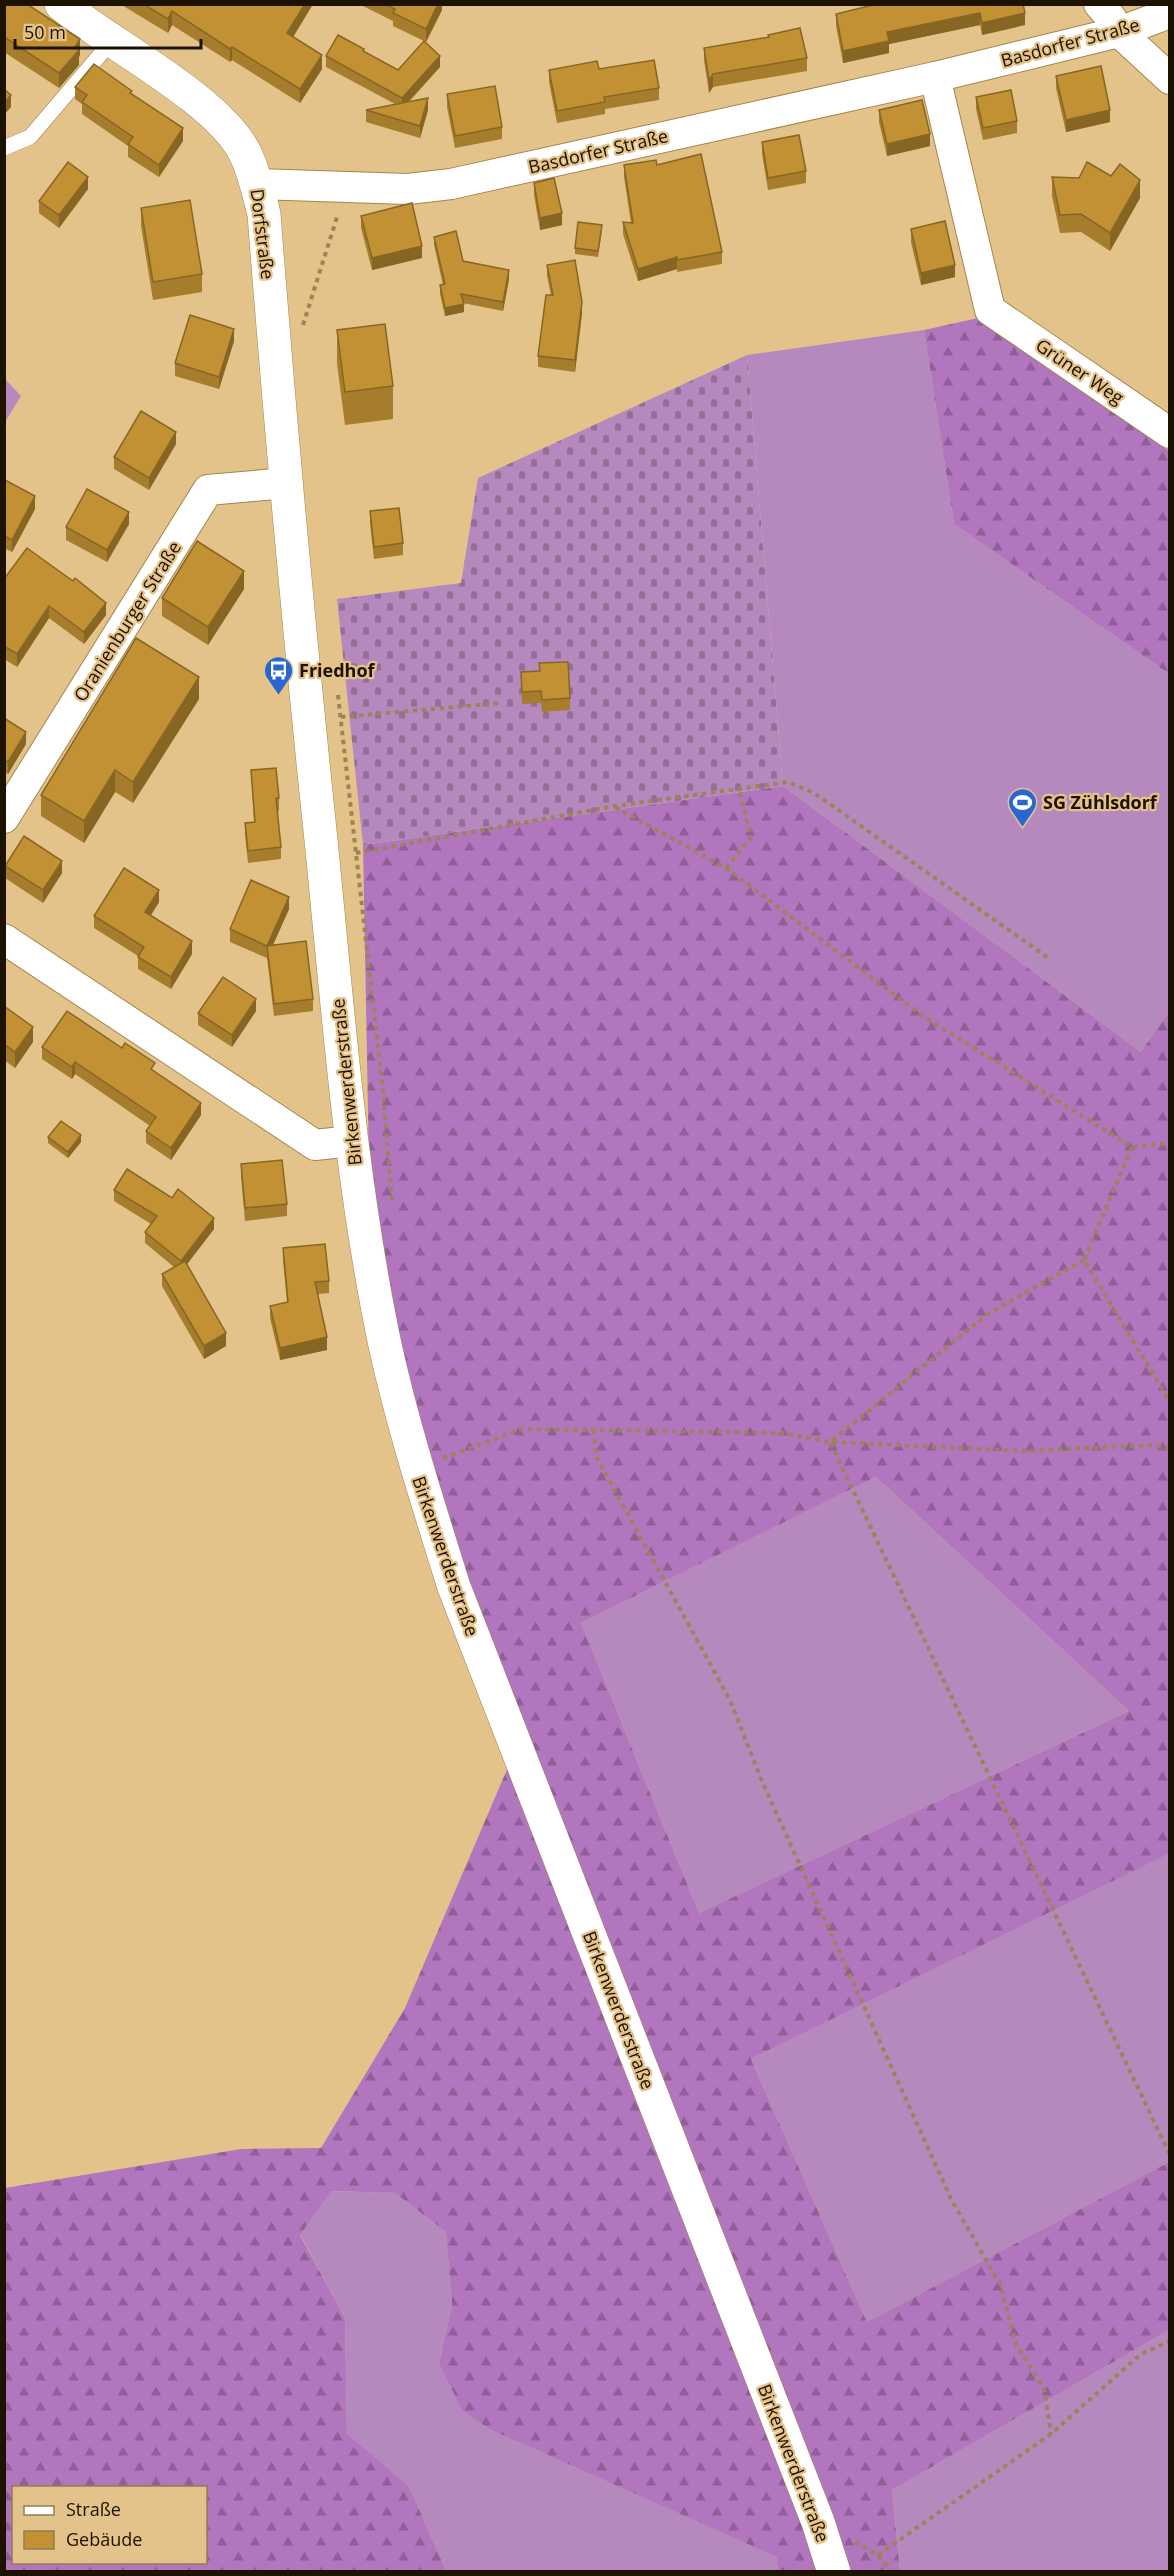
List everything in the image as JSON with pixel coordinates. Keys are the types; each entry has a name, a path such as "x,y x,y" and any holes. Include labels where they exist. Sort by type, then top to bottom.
{"street":[{"name":"Dorfstraße","path":"60,4 111,42 189,94 223,124 244,151 257,184 264,214 287,483"},
{"path":"1099,4 1119,32 1170,79"},
{"name":"Basdorfer Straße","path":"257,184 408,189 452,184 935,77 1119,32 1170,13"},
{"name":"Grüner Weg","path":"935,77 990,310 1170,433"},
{"name":"Birkenwerderstraße","path":"287,483 351,1141 362,1221 386,1347 417,1469 454,1587 818,2522 843,2560"},
{"name":"Oranienburger Straße","path":"4,818 208,490 287,483"},
{"path":"4,939 315,1145 351,1141"}],"lane":[{"path":"4,148 30,137 111,42"}],"path":[{"path":"300,335 346,187"},
{"path":"309,721 501,704"},
{"path":"323,858 615,806 788,782 814,793 1050,959"},
{"path":"726,868 750,837 739,789"},
{"path":"615,806 726,868 922,1016 1132,1148 1170,1143"},
{"path":"357,853 383,1091 392,1204"},
{"path":"830,1442 989,1313 1084,1260 1132,1148"},
{"path":"1084,1260 1170,1401"},
{"path":"417,1469 522,1429 784,1433 830,1442 1026,1451 1153,1445 1170,1449"},
{"path":"593,1430 597,1458 730,1700 761,1779 952,2201 1000,2284 1016,2344 1044,2388 1050,2434"},
{"path":"830,1442 1170,2155"},
{"path":"878,2556 1050,2434 1141,2354 1170,2341"},
{"path":"843,2560 849,2538"}],"green space":[{"path":"987,316 1169,451 1169,674 954,524 924,330"},
{"path":"924,330 954,524 1169,674 1169,1011 1141,1052 783,786 747,355"},
{"path":"747,355 783,786 363,845 337,599 461,583 478,478"},
{"path":"5,379 21,396 5,422"},
{"path":"783,786 1141,1052 1169,1011 1170,1853 751,2059 867,2322 1169,2162 1169,2330 892,2490 900,2571 778,2571 777,2557 491,2430 462,2410 439,2363 452,2305 446,2232 395,2193 331,2191 300,2235 345,2318 347,2434 409,2486 446,2571 5,2572 5,2188 241,2149 321,2148 405,2008 523,1732 425,1459 401,1359 369,1165 363,845","holes":["876,1477 1129,1711 699,1913 581,1623"]},
{"path":"876,1477 1129,1711 699,1913 581,1623"},
{"path":"1169,1853 1169,2162 867,2322 751,2059"},
{"path":"330,2191 395,2193 446,2232 452,2305 439,2363 491,2430 778,2557 778,2571 446,2571 409,2486 347,2435 345,2318 300,2234"},
{"path":"1169,2330 1169,2571 900,2571 892,2490"}],"building":[{"path":"4,4 27,4 80,39 75,47 79,50 59,73 4,37"},
{"path":"143,4 305,4 287,33 322,55 300,89 232,47 230,49 172,11 168,19"},
{"path":"385,4 438,4 426,29 393,13 395,9"},
{"path":"877,4 1023,4 1025,13 982,23 980,13 887,32 889,41 843,51 836,14"},
{"path":"800,28 807,58 713,74 709,80 704,48 769,37 768,35"},
{"path":"338,35 398,70 424,41 440,56 402,98 326,56"},
{"path":"654,60 659,88 604,97 605,102 557,111 549,70 597,61 599,69"},
{"path":"94,64 132,91 130,93 183,128 159,165 128,144 133,137 82,102 87,95 75,87"},
{"path":"1101,66 1110,110 1066,120 1056,76"},
{"path":"495,86 502,127 455,136 447,94"},
{"path":"4,89 11,95 4,103"},
{"path":"1011,90 1017,121 983,128 976,97"},
{"path":"428,98 420,126 366,110"},
{"path":"922,100 930,134 887,144 879,110"},
{"path":"799,135 806,171 768,178 762,142"},
{"path":"701,154 722,252 677,260 677,257 638,269 623,222 633,223 624,165 656,160 657,165"},
{"path":"68,162 88,177 59,215 39,201"},
{"path":"1087,162 1111,176 1120,164 1140,180 1110,233 1081,214 1060,215 1052,177 1079,178"},
{"path":"554,178 562,213 540,218 534,183"},
{"path":"190,200 202,274 153,282 141,208"},
{"path":"412,203 422,246 372,258 361,216"},
{"path":"945,221 955,265 921,273 911,229"},
{"path":"578,222 602,225 598,251 575,248"},
{"path":"456,231 463,261 509,270 503,302 461,294 464,304 445,308 440,285 445,284 434,237"},
{"path":"575,260 582,302 575,360 538,356 546,295 553,295 547,265"},
{"path":"190,315 234,329 219,377 175,363"},
{"path":"385,324 393,386 345,392 337,330"},
{"path":"141,411 176,432 149,478 114,457"},
{"path":"5,480 35,496 12,540 4,536"},
{"path":"87,489 129,512 107,550 66,527"},
{"path":"399,508 403,543 374,547 370,511"},
{"path":"197,541 244,571 208,627 162,598"},
{"path":"27,548 73,581 75,578 106,603 84,632 49,606 17,654 4,646 4,579"},
{"path":"136,638 199,677 133,782 115,770 84,821 41,795"},
{"path":"568,662 570,698 542,700 541,691 522,692 521,672 540,671 539,663"},
{"path":"4,718 26,732 8,762 4,760"},
{"path":"276,768 279,798 276,798 281,847 248,851 245,823 255,822 251,770"},
{"path":"24,836 62,861 43,890 5,866"},
{"path":"124,868 159,890 145,912 192,941 171,977 138,957 144,947 94,916"},
{"path":"251,880 289,897 267,946 230,929"},
{"path":"306,941 313,999 274,1004 267,946"},
{"path":"223,977 256,999 232,1035 198,1013"},
{"path":"4,1006 33,1027 15,1052 4,1044"},
{"path":"67,1011 122,1048 125,1043 155,1063 151,1069 201,1103 171,1148 146,1131 156,1117 75,1062 72,1067 42,1047"},
{"path":"61,1121 81,1135 68,1152 48,1137"},
{"path":"282,1160 287,1204 245,1208 241,1164"},
{"path":"127,1169 172,1198 178,1189 214,1218 181,1261 145,1232 157,1216 114,1190"},
{"path":"325,1244 329,1281 315,1282 327,1337 280,1348 270,1306 288,1302 283,1248"},
{"path":"185,1261 226,1333 204,1346 162,1274"}],"place":[{"name":"Friedhof","path":"278,696"},
{"name":"SG Zühlsdorf","path":"1022,828"}]}
